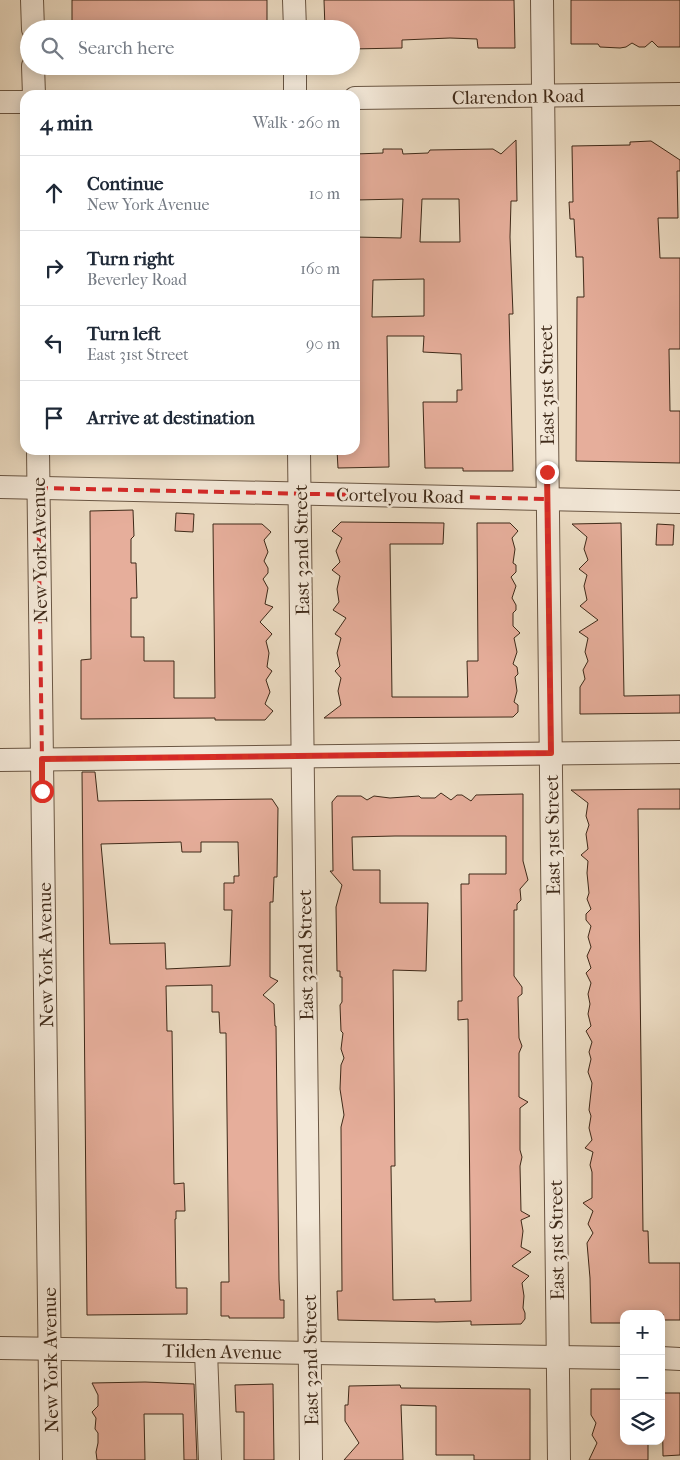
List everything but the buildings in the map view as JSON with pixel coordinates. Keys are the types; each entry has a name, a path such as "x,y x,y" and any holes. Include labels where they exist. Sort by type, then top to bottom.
{"street":[{"path":"32,0 33,20"},
{"path":"294,0 295,20"},
{"name":"East 31st Street","path":"542,0 559,1460"},
{"path":"33,75 34,90"},
{"path":"295,75 295,90"},
{"name":"Clarendon Road","path":"360,98 680,94"},
{"path":"0,102 20,102"},
{"name":"New York Avenue","path":"38,455 51,1460"},
{"name":"East 32nd Street","path":"299,455 311,1460"},
{"name":"Cortelyou Road","path":"0,487 680,502"},
{"path":"0,760 680,752"},
{"name":"Tilden Avenue","path":"0,1348 620,1358"},
{"path":"206,1351 210,1460"},
{"path":"665,1358 680,1359"}],"highlighted area":[{"path":"38,488 547,499 551,753 42,759"}],"route":[{"path":"42,791 42,759 551,753 547,472"}]}
